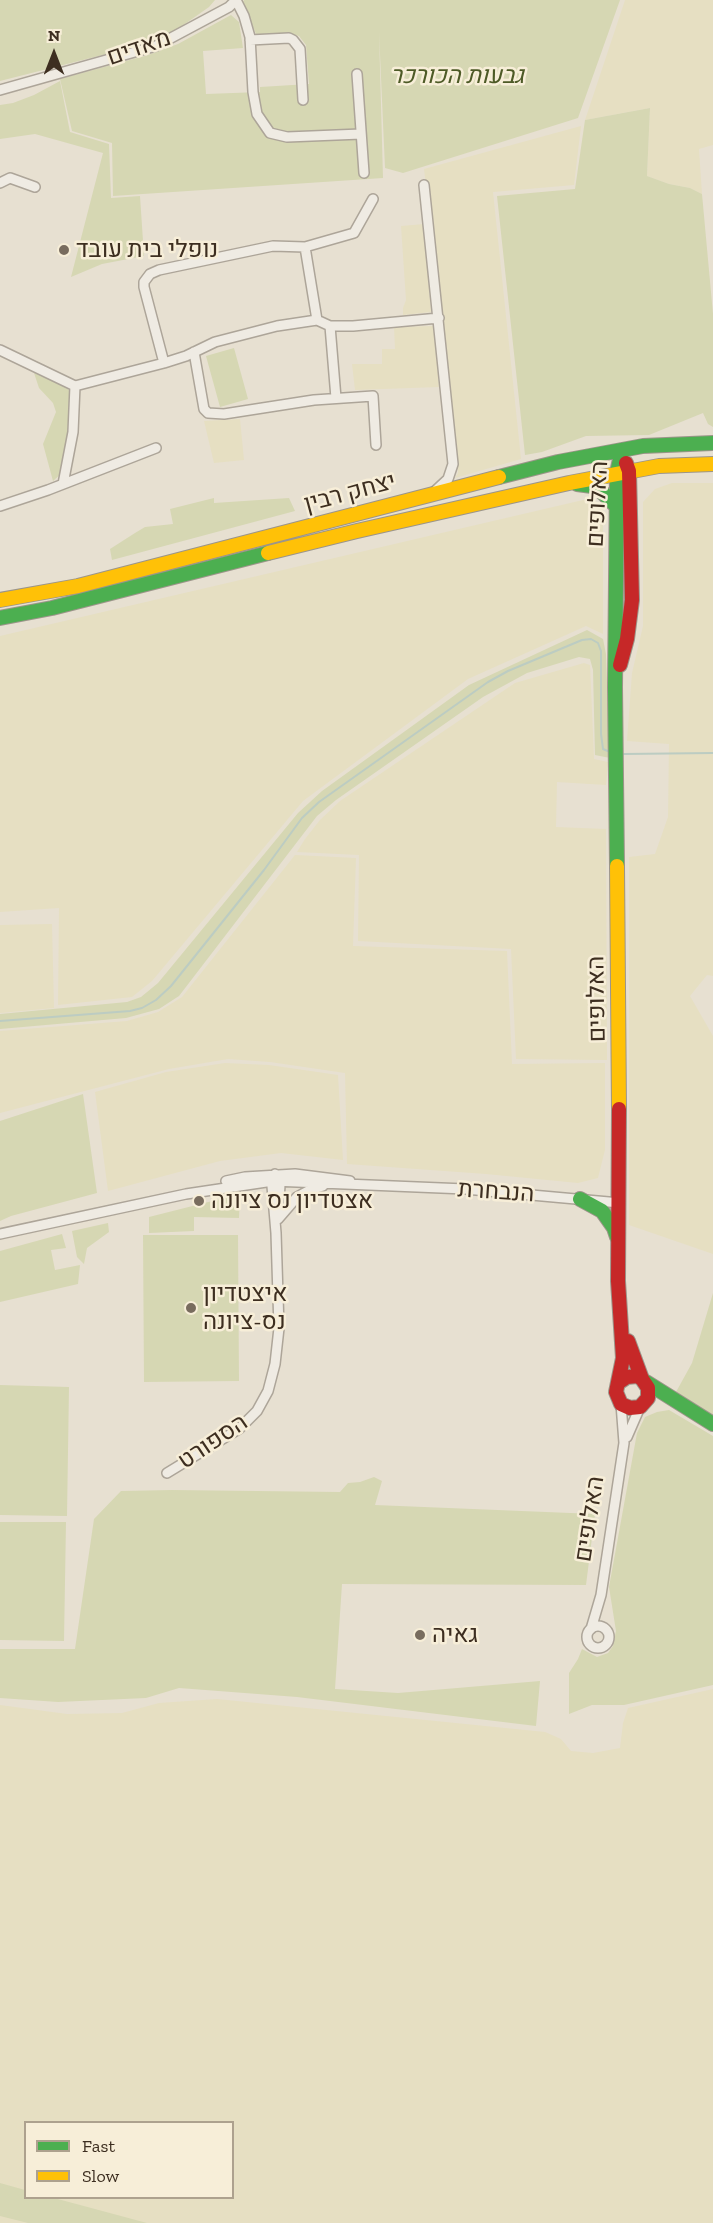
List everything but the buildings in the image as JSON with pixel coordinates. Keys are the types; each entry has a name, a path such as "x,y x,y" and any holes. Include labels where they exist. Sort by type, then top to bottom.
{"main road":[{"name":"יצחק רבין","path":"0,600 78,586 558,462 643,446 713,443"},
{"name":"האלופים","path":"618,1383 623,1359 618,1242 620,976 615,687 627,639 632,600 622,450"},
{"name":"יצחק רבין","path":"0,618 52,608 357,531 569,483 659,466 713,464"},
{"path":"569,483 592,486 624,506 638,485 659,466"},
{"path":"580,1199 602,1211 614,1228 618,1242"},
{"name":"האלופים","path":"620,1310 633,1360 644,1381"},
{"path":"678,1403 660,1401 630,1408 621,1404 616,1396 618,1383 632,1376 644,1381 713,1424"},
{"path":"642,1405 649,1393 644,1381"}],"street":[{"path":"236,0 244,16 250,40 257,114 270,132 286,137 361,134"},
{"name":"מאדים","path":"0,90 156,46 229,7 236,0"},
{"path":"250,40 289,38 293,40 300,49 303,100"},
{"path":"357,74 364,173"},
{"path":"0,183 10,178 35,188"},
{"path":"424,185 439,318 452,468 445,482 426,496"},
{"path":"164,363 144,287 144,282 150,274 159,270 273,246 305,248 354,233 373,199"},
{"path":"305,248 317,320"},
{"path":"0,350 75,386 164,363 215,342 277,326 317,320 330,326 387,324 439,318"},
{"path":"330,326 336,398"},
{"path":"194,352 204,410 207,413 224,414 336,398 373,396 375,445"},
{"path":"63,484 73,432 75,386"},
{"path":"0,507 156,448"},
{"name":"הנבחרת","path":"186,1194 245,1177 330,1184 465,1189 620,1203"},
{"name":"הנבחרת","path":"0,1234 186,1194 275,1179 327,1177 372,1186"},
{"name":"הספורט","path":"166,1473 239,1430 257,1411 268,1391 275,1364 279,1328 273,1202 275,1179"},
{"name":"הספורט","path":"275,1179 280,1198 276,1233"},
{"path":"249,1184 260,1188 273,1202"},
{"path":"278,1219 297,1197 330,1184"},
{"name":"האלופים","path":"591,1629 601,1595 623,1451 624,1427 621,1404"},
{"name":"האלופים","path":"623,1451 629,1429 642,1405"},
{"name":"האלופים","path":"601,1595 606,1630"},
{"path":"601,1627 606,1630 608,1641 604,1647 597,1648 588,1642 587,1635 591,1629 601,1627"}],"shaded area":[{"path":"625,0 713,0 713,145 699,149 702,194 690,188 647,176 650,108 585,120"},
{"path":"581,126 574,185 493,192 521,459 455,478 458,473 458,463 424,169"},
{"path":"424,224 431,312 403,315 406,300 401,226"},
{"path":"434,326 439,387 355,390 352,364 382,364 382,349 395,349 394,327"},
{"path":"240,419 244,460 214,463 204,421"},
{"path":"672,483 713,483 713,976 707,975 690,996 713,1036 713,1254 629,1225 629,857 655,854 668,817 669,744 627,741 632,673 643,626 643,502 655,489"},
{"path":"583,500 595,501 603,511 603,634 586,626 468,679 303,801 152,981 132,997 58,1005 59,908 0,912 0,636"},
{"path":"584,663 590,665 594,759 608,762 606,785 557,782 556,827 606,829 607,1060 516,1059 511,949 358,941 359,855 297,852 320,820 340,801 515,683"},
{"path":"295,855 356,858 353,946 507,951 512,1064 605,1063 605,1150 598,1178 578,1183 347,1164 345,1073 270,1062 228,1059 169,1069 0,1113 0,1031 127,1021 158,1012 182,997"},
{"path":"52,924 54,1008 0,1013 0,925"},
{"path":"225,1063 269,1065 338,1075 343,1160 281,1153 220,1161 108,1191 95,1092 166,1072"},
{"path":"713,1689 713,2223 0,2223 0,1705 67,1714 122,1713 159,1703 217,1699 545,1732 561,1739 571,1751 593,1753 620,1748 623,1723 628,1708"}],"green space":[{"path":"0,0 215,0 209,7 172,33 126,49 0,81"},
{"name":"גבעות הכורכר","path":"244,0 620,0 578,118 403,173 385,168 379,32 383,178 113,196 112,143 72,131 60,79 148,55 178,44 231,15 239,22 243,48 203,51 206,94 260,92 260,87 309,84 306,45 299,36 291,34 256,34"},
{"path":"60,81 70,132 109,144 111,198 140,196 144,256 102,264 71,277 103,153 35,134 0,139 0,105 34,95"},
{"path":"650,108 647,176 690,188 702,194 713,314 713,427 708,424 703,413 649,435 586,436 542,452 525,455 497,196 575,189 585,120"},
{"path":"234,348 248,399 220,407 206,356"},
{"path":"34,373 63,385 70,391 70,422 62,473 53,481 43,444 56,412 53,403 39,388"},
{"path":"214,498 214,503 289,498 295,511 112,560 110,549 145,527 173,524 170,509"},
{"path":"587,630 603,639 606,654 610,758 595,755 593,670 590,659 579,657 527,673 483,697 336,800 317,816 179,996 159,1009 126,1018 0,1029 0,1014 127,1002 141,997 158,983 298,813 322,791 469,685"},
{"path":"83,1094 97,1193 0,1221 0,1121"},
{"path":"240,1194 239,1218 194,1217 194,1231 149,1233 149,1217"},
{"path":"108,1223 109,1232 87,1248 84,1264 77,1257 72,1231"},
{"path":"62,1234 66,1248 51,1250 55,1270 80,1265 78,1284 0,1302 0,1251"},
{"name":"איצטדיון נס-ציונה","path":"143,1235 238,1235 239,1381 144,1382"},
{"path":"713,1293 713,1415 676,1392 692,1363"},
{"path":"0,1385 69,1387 67,1516 0,1515"},
{"path":"669,1410 713,1436 713,1685 624,1705 592,1705 569,1714 569,1673 582,1649 597,1657 608,1653 613,1646 616,1631 609,1587 637,1433 645,1417"},
{"path":"374,1477 382,1481 375,1505 595,1514 586,1585 342,1584 335,1689 398,1693 540,1681 536,1726 297,1697 179,1688 146,1698 58,1702 0,1698 0,1649 75,1649 94,1519 121,1491 340,1492 348,1483"},
{"path":"0,1522 66,1522 64,1641 0,1640"},
{"path":"0,2183 24,2190 24,2199 58,2199 147,2223 28,2223 0,2216"}],"waterway":[{"path":"0,1021 130,1011 142,1008 156,1000 171,986 264,870 302,818 319,802 488,682 508,671 582,640 591,639 598,643 601,651 601,734 603,749 610,752"},
{"path":"624,754 713,753"}],"traffic: fast":[{"path":"499,477 558,462 643,446 713,443"},
{"path":"617,866 615,687 617,473 622,450"},
{"path":"577,484 592,486 602,492 618,508"},
{"path":"0,618 52,608 268,553"},
{"path":"580,1199 602,1211 614,1228 617,1237"},
{"path":"646,1382 713,1424"}],"traffic: slow":[{"path":"268,553 569,483 659,466 713,464"},
{"path":"0,600 78,586 499,477"},
{"path":"617,866 619,1109"}],"traffic: jam":[{"path":"620,665 627,639 632,600 629,471 626,463"},
{"path":"618,1383 627,1377 637,1376 648,1388 648,1398 640,1407 630,1408 621,1404 616,1392 623,1358 618,1281 619,1109"},
{"path":"628,1341 642,1379"}],"place":[{"name":"נופלי בית עובד","path":"64,250"},
{"name":"אצטדיון נס ציונה","path":"199,1201"},
{"name":"איצטדיון נס-ציונה","path":"191,1308"},
{"name":"גאיה","path":"420,1635"}]}
